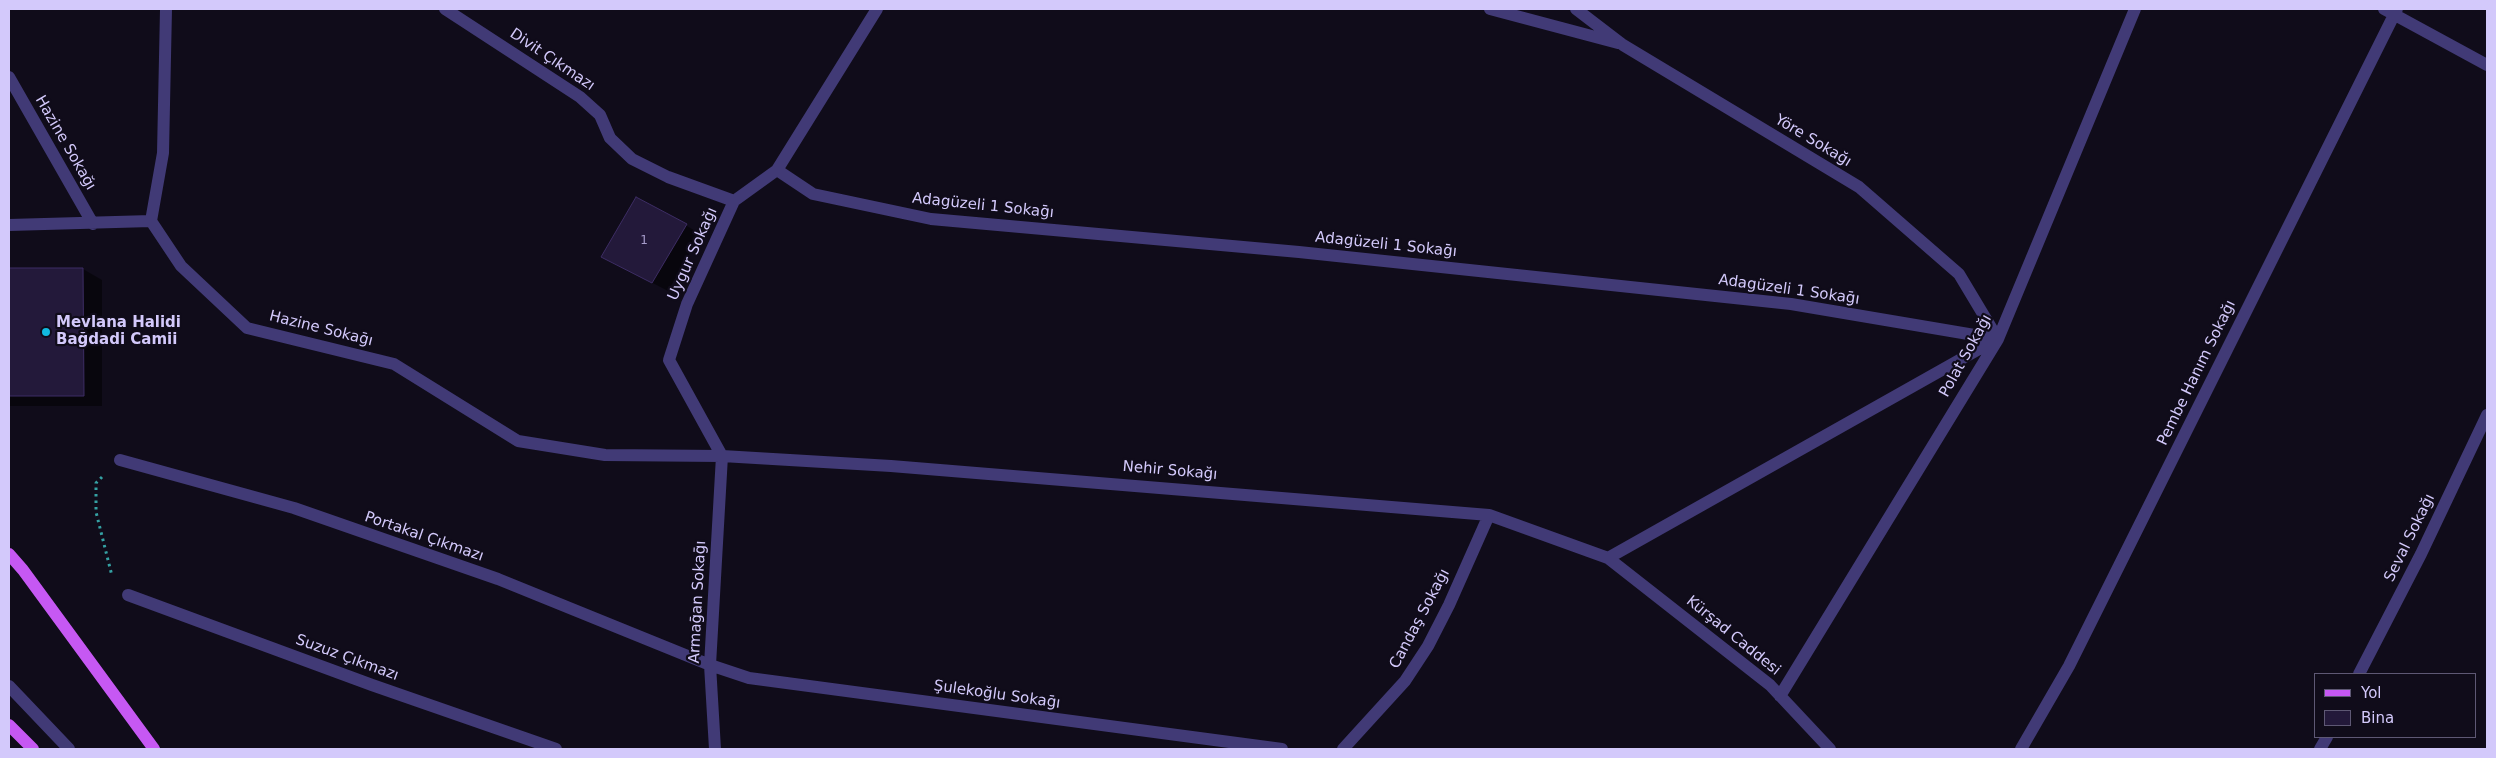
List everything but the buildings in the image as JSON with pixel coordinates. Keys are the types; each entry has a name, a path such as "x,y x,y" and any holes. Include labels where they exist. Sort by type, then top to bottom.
{"main road":[{"path":"9,546 23,570"},
{"path":"9,554 23,570 154,749"},
{"path":"9,725 32,749"}],"street":[{"path":"9,225 151,221 163,153 166,9"},
{"name":"Divit Çıkmazı","path":"445,9 580,97 600,115 610,138 632,159 668,177 734,201"},
{"name":"Uygur Sokağı","path":"722,456 668,360 687,304 734,201 777,170 877,9"},
{"path":"1490,9 1623,45"},
{"name":"Yöre Sokağı","path":"1576,9 1623,45 1859,187 1959,274 1998,339"},
{"name":"Polat Sokağı","path":"1780,696 1998,339 2135,9"},
{"path":"2392,11 2487,66"},
{"name":"Pembe Hanım Sokağı","path":"2021,749 2069,666 2392,11"},
{"name":"Hazine Sokağı","path":"9,77 93,224"},
{"name":"Adagüzeli 1 Sokaḡı","path":"777,170 813,194 931,220 1299,252 1791,304 1998,339"},
{"name":"Hazine Sokaḡı","path":"151,221 181,266 247,328 394,364 518,441 605,455 722,456"},
{"path":"1608,558 1998,339"},
{"name":"Seval Sokağı","path":"2360,673 2421,554 2487,415"},
{"name":"Nehir Sokağı","path":"722,456 901,466 1488,515 1608,558"},
{"name":"Armaḡan Sokaḡı","path":"715,749 710,665 722,456"},
{"name":"Portakal Çıkmazı","path":"120,460 294,508 498,580 710,665"},
{"name":"Candaş Sokağı","path":"1343,749 1405,681 1428,646 1488,515"},
{"name":"Kürşad Caddesi","path":"1608,558 1770,685 1830,749"},
{"name":"Suzuz Çıkmazı","path":"128,595 556,749"},
{"name":"Şulekoğlu Sokaḡı","path":"710,665 749,678 1282,749"},
{"path":"9,686 69,749"},
{"path":"2320,749 2326,738"}],"path":[{"path":"120,460 96,483 96,512 113,580 128,595"}],"place":[{"name":"Mevlana Halidi Bağdadi Camii","path":"46,332"}]}
